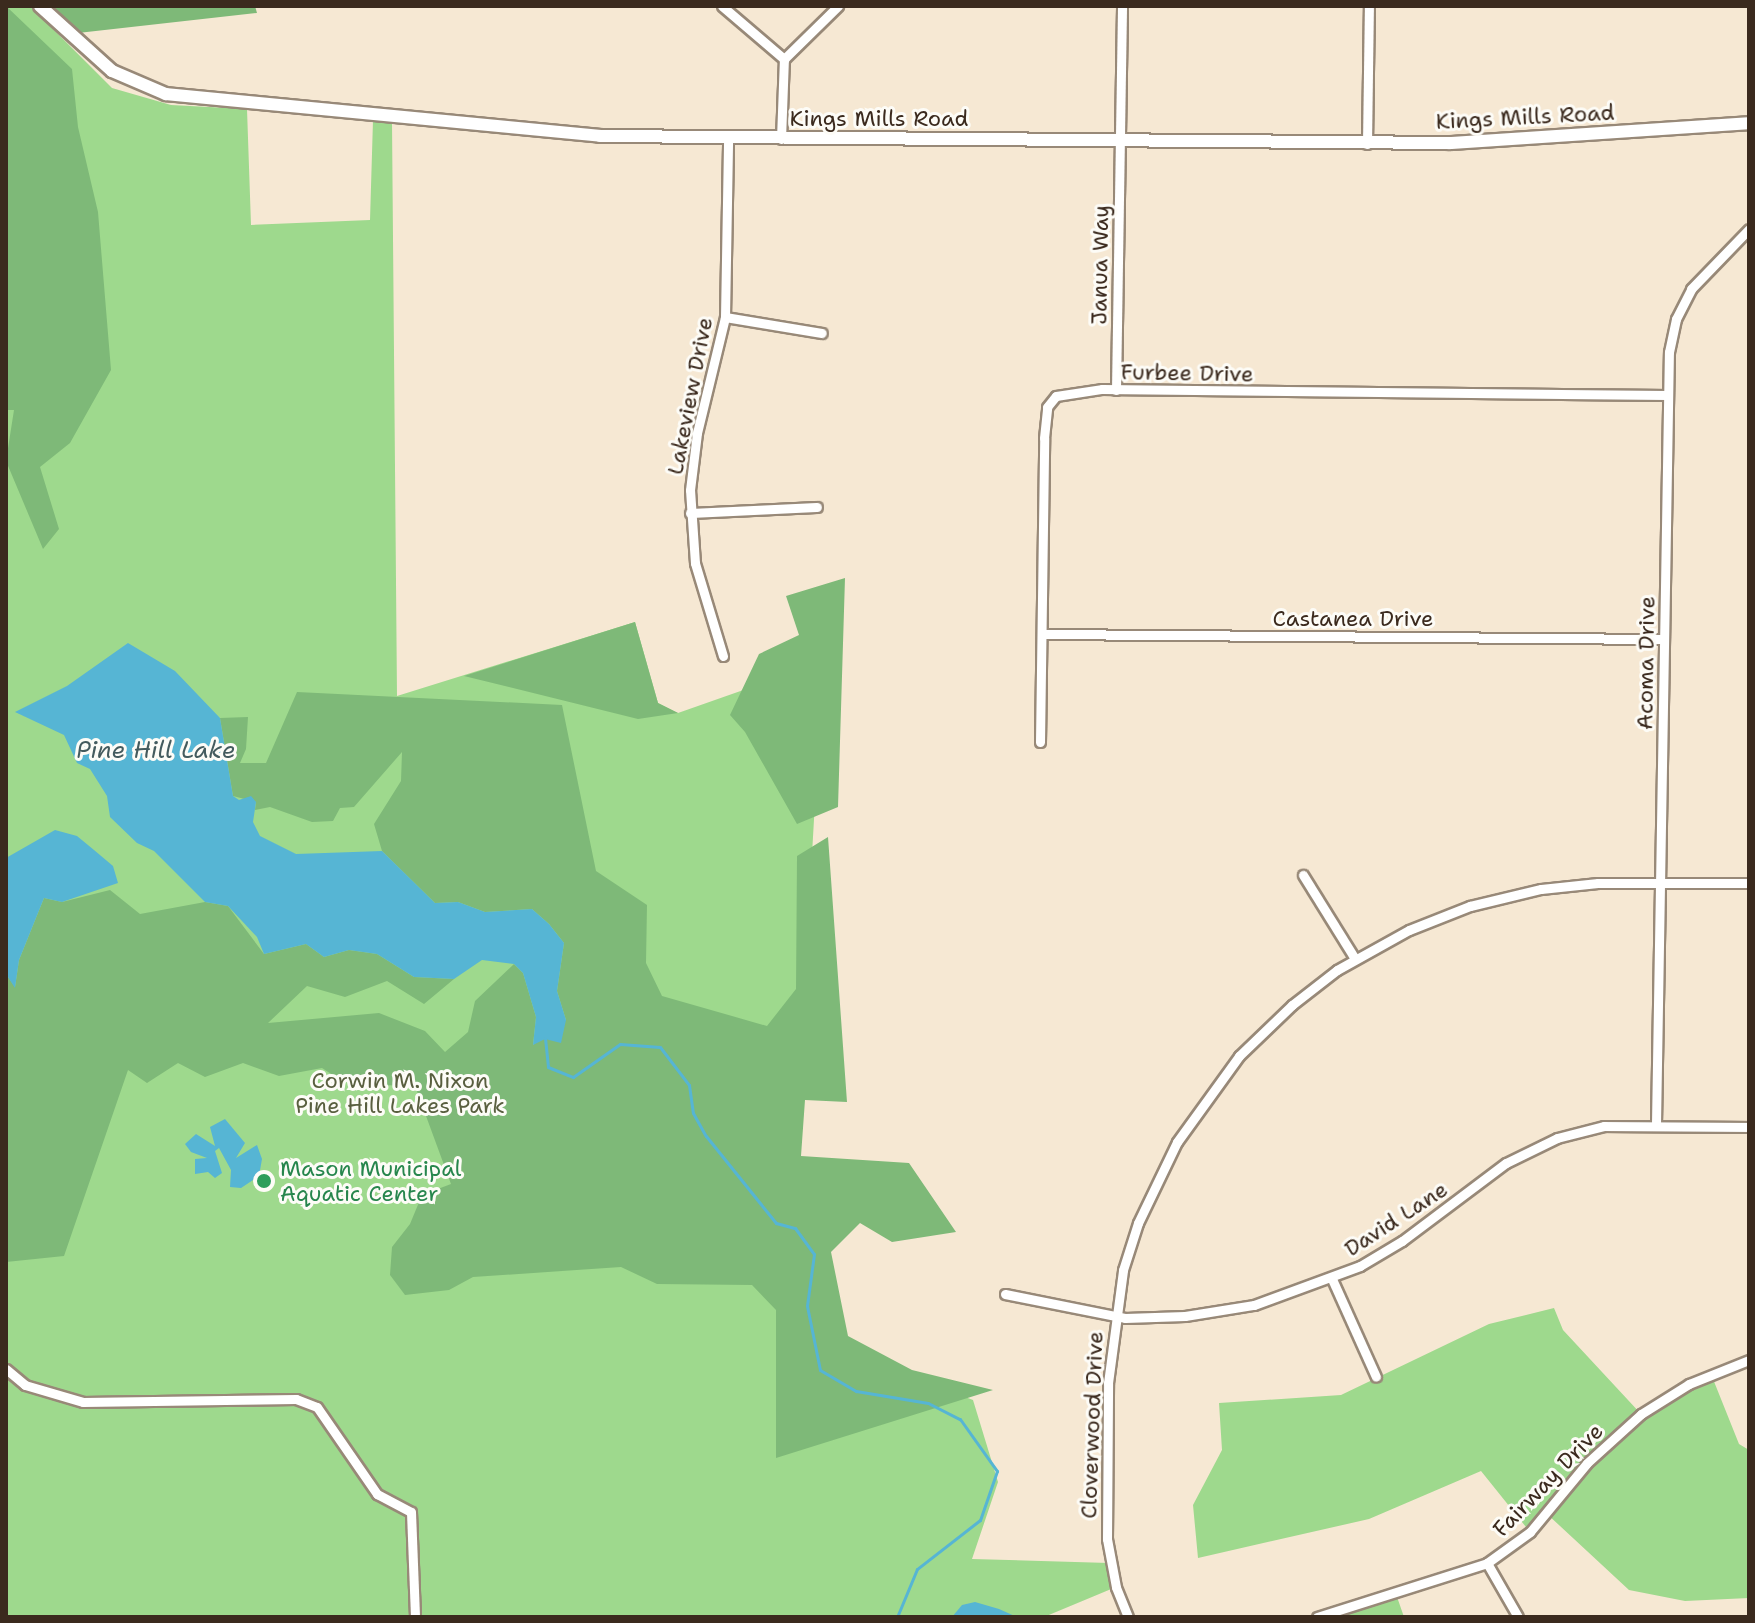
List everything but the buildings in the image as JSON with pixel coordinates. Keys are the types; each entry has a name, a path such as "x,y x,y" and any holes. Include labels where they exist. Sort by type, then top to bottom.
{"street":[{"name":"Kings Mills Road","path":"40,6 112,71 166,94 584,135 1367,144 1749,123"},
{"path":"722,6 784,59"},
{"path":"781,139 784,59 838,6"},
{"name":"Janua Way","path":"1116,390 1122,6"},
{"path":"1367,144 1369,6"},
{"name":"Lakeview Drive","path":"723,656 695,563 690,513 693,457 725,317 728,138"},
{"name":"Acoma Drive","path":"1656,1124 1667,395 1671,340 1680,310 1698,279 1748,233"},
{"path":"725,317 822,333"},
{"name":"Furbee Drive","path":"1040,742 1047,407 1070,390 1667,395"},
{"path":"690,513 817,507"},
{"name":"Castanea Drive","path":"1042,634 1664,639"},
{"path":"1303,875 1355,959"},
{"name":"Cloverwood Drive","path":"1128,1617 1116,1587 1107,1539 1108,1383 1114,1317 1138,1223 1195,1114 1267,1027 1355,959 1431,920 1501,897 1557,886 1749,883"},
{"name":"David Lane","path":"1005,1294 1114,1317 1214,1313 1332,1279 1402,1241 1506,1163 1542,1144 1588,1129 1656,1124 1749,1127"},
{"path":"1332,1279 1376,1377"},
{"name":"Fairway Drive","path":"1317,1617 1487,1563 1530,1532 1587,1463 1641,1414 1689,1384 1749,1360"},
{"path":"6,1369 25,1385 83,1402 296,1399 317,1407 377,1494 411,1512 415,1617"},
{"path":"1487,1563 1518,1617"}],"green space":[{"name":"Corwin M. Nixon Pine Hill Lakes Park","path":"6,6 30,6 112,88 171,105 247,109 251,225 370,220 373,120 392,122 397,696 635,622 658,703 678,713 823,662 785,1327 973,1400 998,1482 972,1559 1109,1563 1116,1587 1044,1617 6,1617"},
{"path":"6,6 72,69 78,127 98,212 111,370 70,443 40,467 59,529 43,549 6,461 14,410 6,410"},
{"path":"40,6 255,6 257,13 69,34"},
{"path":"845,578 838,807 797,824 745,732 730,715 759,654 799,635 786,596"},
{"path":"635,622 658,703 678,713 638,719 464,676"},
{"path":"297,692 562,705 596,871 647,905 646,963 662,996 767,1026 796,989 797,856 828,837 847,1102 805,1100 801,1156 909,1163 956,1232 892,1242 860,1223 831,1252 848,1336 912,1370 993,1390 776,1458 776,1310 752,1285 657,1284 621,1267 473,1277 449,1290 405,1295 390,1275 392,1247 410,1224 422,1195 451,1184 415,1086 379,1085 365,1077 339,1079 322,1068 279,1076 243,1063 205,1077 178,1063 147,1083 128,1070 64,1256 6,1262 6,974 15,987 19,960 44,898 62,902 110,890 140,914 205,902 228,906 264,954 306,944 324,957 349,950 377,954 414,977 454,979 424,1004 387,981 345,997 307,986 268,1023 379,1013 425,1031 445,1052 468,1032 475,1001 514,964 523,973 536,1017 533,1045 566,1020 557,991 564,943 549,924 532,909 485,912 458,902 435,903 382,851 374,824 401,781 402,752 354,807 340,808 333,821 312,822 270,807 255,810 256,802 233,796 220,718 248,717 246,749 240,763 266,763"},
{"path":"1554,1308 1563,1330 1641,1414 1711,1374 1739,1444 1749,1450 1749,1598 1685,1601 1629,1590 1546,1513 1530,1532 1481,1471 1369,1519 1198,1558 1193,1505 1222,1450 1219,1403 1341,1395 1489,1324"},
{"path":"1396,1594 1404,1617 1339,1617 1338,1611"}],"water":[{"name":"Pine Hill Lake","path":"128,643 175,671 220,718 233,796 239,800 251,796 256,802 253,822 260,836 296,854 382,851 435,903 458,902 485,912 532,909 549,924 564,943 557,991 566,1020 561,1043 545,1039 533,1045 536,1017 523,973 514,964 482,960 454,979 414,977 377,954 349,950 324,957 306,944 264,954 257,937 228,906 205,902 154,851 137,843 110,817 107,796 90,769 77,763 64,735 15,712 67,686"},
{"path":"55,830 77,836 94,850 113,866 118,883 62,902 44,898 19,960 15,988 6,974 6,858"},
{"path":"225,1119 245,1143 236,1158 257,1145 262,1159 259,1176 241,1188 230,1187 231,1170 219,1148 215,1151 222,1173 215,1178 208,1172 195,1174 195,1159 207,1158 191,1152 185,1144 196,1134 215,1146 210,1127"},
{"path":"975,1602 1017,1617 952,1617 962,1605"}],"waterway":[{"path":"545,1038 548,1067 573,1077 620,1044 660,1047 689,1085 693,1113 706,1136 776,1223 795,1228 814,1254 807,1306 820,1370 856,1391 928,1403 960,1419 997,1471 980,1520 917,1569 897,1617"}],"place":[{"name":"Mason Municipal Aquatic Center","path":"264,1181"}]}
